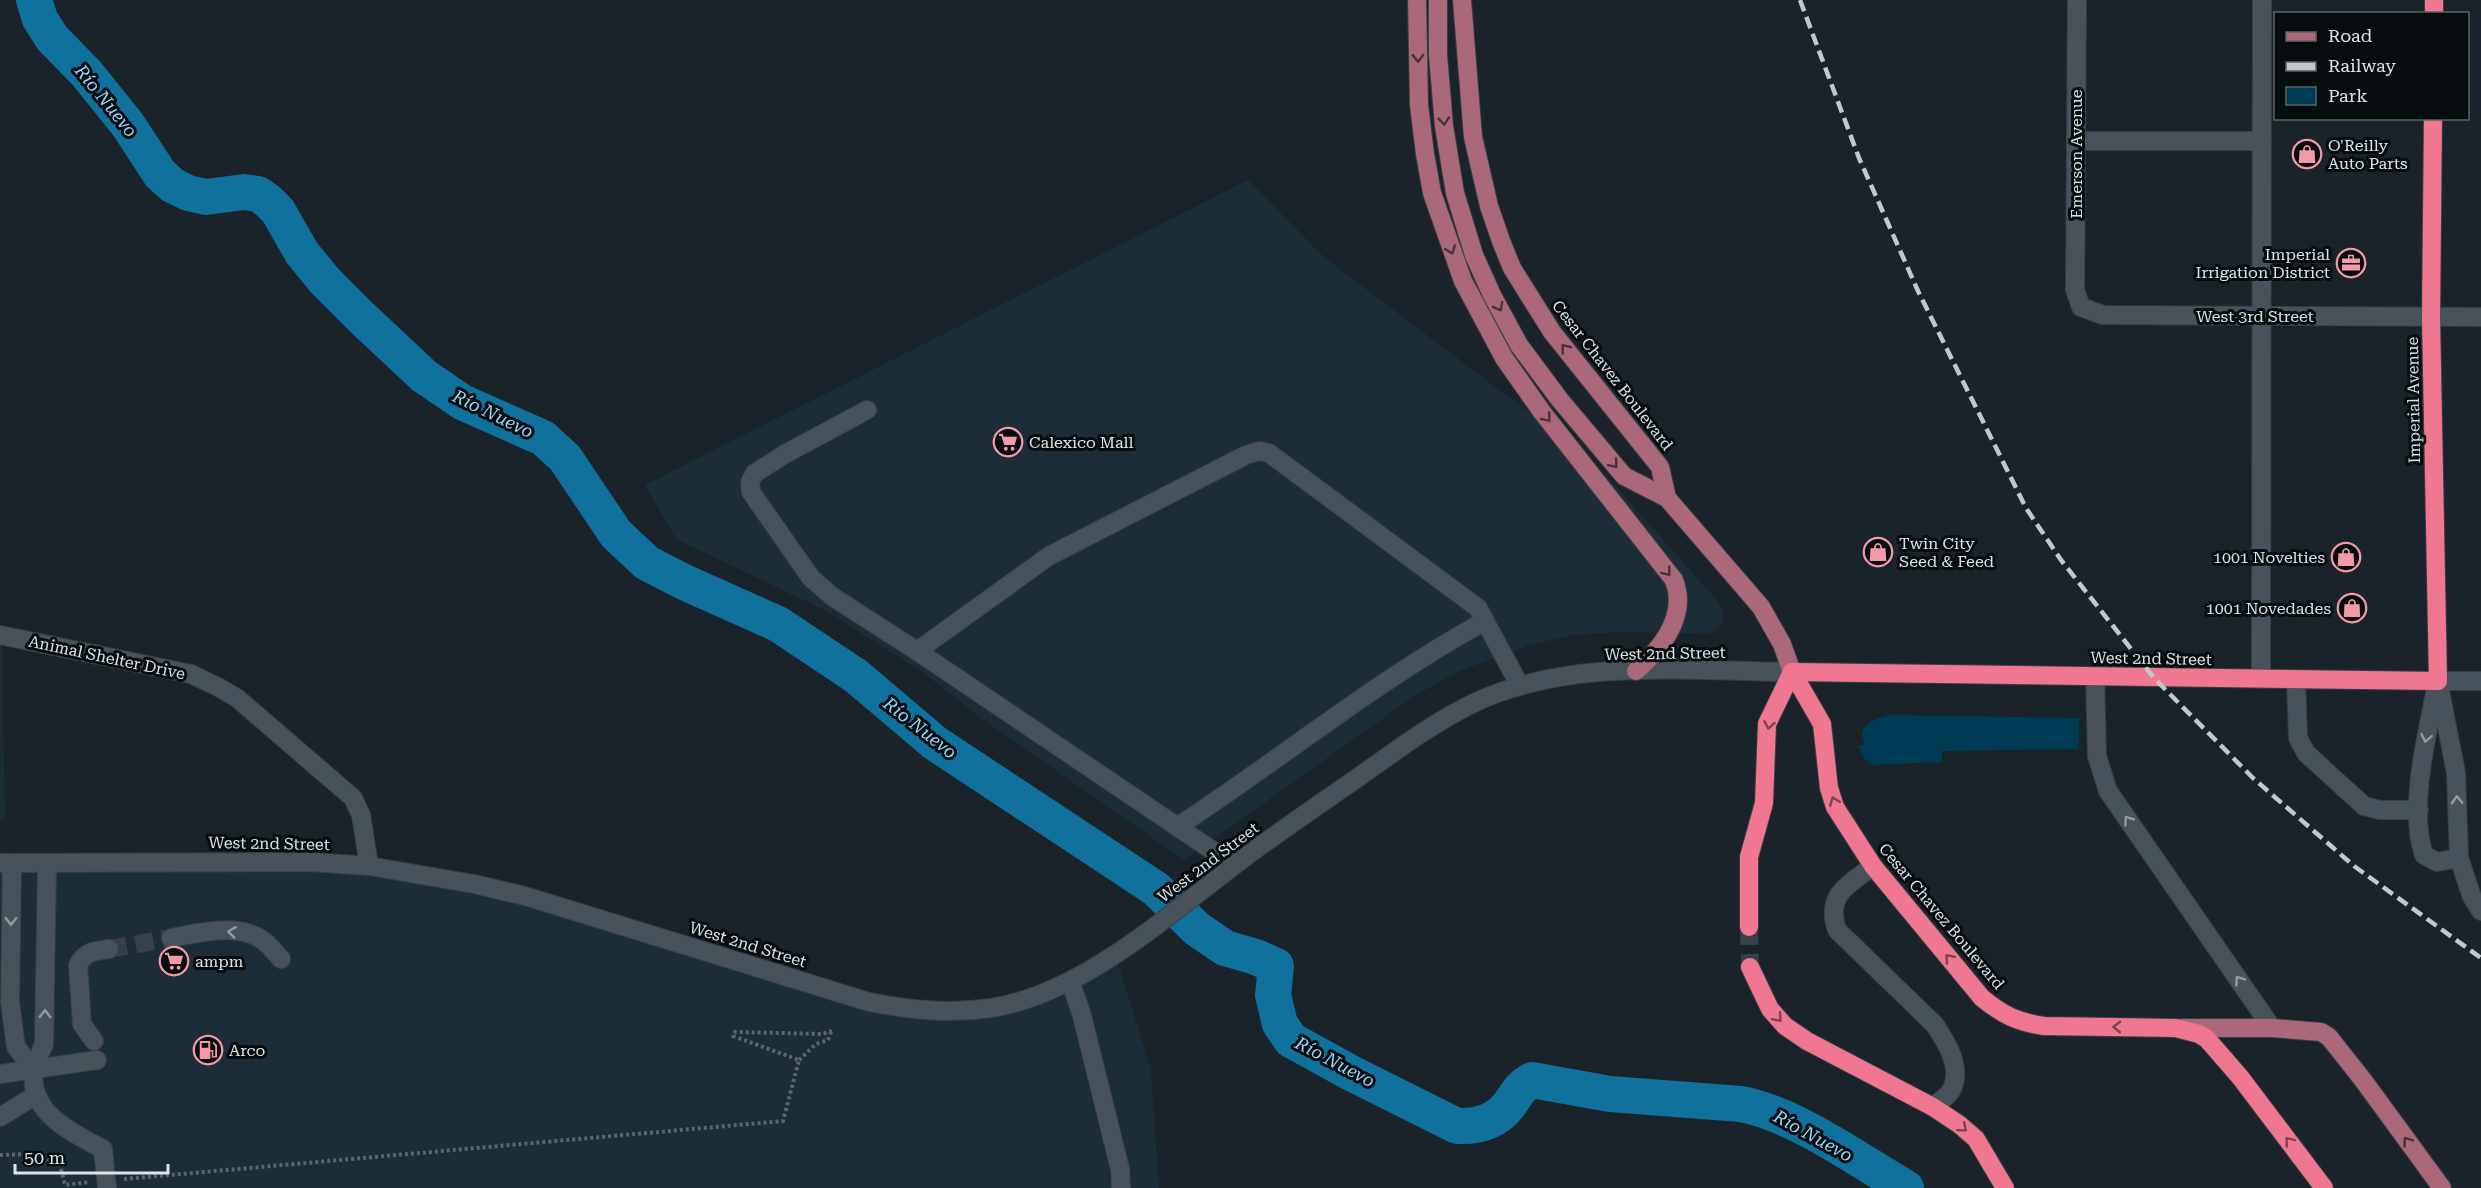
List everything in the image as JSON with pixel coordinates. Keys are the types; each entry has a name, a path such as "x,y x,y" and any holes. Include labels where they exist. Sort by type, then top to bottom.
{"highway":[{"name":"Imperial Avenue","path":"2433,120 2431,317 2438,681"},
{"name":"West 2nd Street","path":"1792,672 2438,681"},
{"name":"Cesar Chavez Boulevard","path":"1792,672 1822,724 1829,788 1834,807 1873,866 1982,998 2003,1014 2025,1023 2044,1026 2176,1028 2199,1034 2207,1039 2240,1077 2324,1188"},
{"path":"1749,927 1749,856 1764,803 1767,724 1792,672"},
{"path":"1750,967 1770,1009 1785,1026 1807,1041 1933,1107 1960,1125 1976,1139 2005,1188"}],"main road":[{"path":"1417,0 1419,105 1425,154 1432,194 1463,281 1504,358 1542,412 1674,580 1678,592 1674,623 1665,640 1636,671"},
{"name":"Cesar Chavez Boulevard","path":"1438,0 1438,55 1443,114 1455,193 1474,255 1492,295 1519,345 1560,400 1624,476 1667,498 1761,608 1782,644 1792,672"},
{"name":"Cesar Chavez Boulevard","path":"1462,0 1473,137 1489,206 1512,268 1552,332 1660,466 1667,498"},
{"path":"2176,1028 2311,1030 2329,1037 2442,1188"}],"street":[{"name":"Emerson Avenue","path":"2077,0 2076,290 2081,307"},
{"path":"2261,679 2262,0"},
{"path":"2076,141 2262,141"},
{"name":"West 3rd Street","path":"2081,307 2103,315 2481,317"},
{"path":"867,410 794,449 755,473 750,482 751,492 811,578 833,597 1234,865"},
{"path":"917,651 1049,556 1246,455 1259,451 1269,453 1478,608 1520,686"},
{"path":"1177,827 1245,783 1433,649 1485,621"},
{"name":"Animal Shelter Drive","path":"0,635 190,674 237,698 353,798 362,815 369,866"},
{"name":"West 2nd Street","path":"6,863 224,861 311,862 369,866 474,884 525,896 869,1002 910,1010 946,1011 992,1008 1038,995 1070,981 1140,939 1212,885 1234,865 1377,764 1454,713 1479,701 1520,686 1572,675 1636,671 1792,672"},
{"path":"2095,677 2097,756 2108,791 2272,1028"},
{"path":"2296,679 2298,738 2306,753 2364,806 2380,810 2419,810"},
{"path":"2438,681 2481,681"},
{"name":"Imperial Avenue","path":"2438,681 2419,772 2419,842 2424,855 2437,862 2459,858"},
{"name":"Imperial Avenue","path":"2438,681 2456,773 2459,858 2472,897 2481,911"},
{"path":"6,863 10,1002 16,1047 34,1070"},
{"path":"47,863 44,1044 34,1070 36,1095 47,1113 62,1126 103,1149 107,1184"},
{"path":"1873,866 1839,893 1835,900 1834,922 1837,930 1935,1025 1948,1043 1954,1065 1954,1085 1949,1093 1933,1107"},
{"path":"171,938 212,931 235,931 263,940 281,959"},
{"path":"94,1041 82,1024 78,965 82,957 89,952 109,949"},
{"path":"1070,981 1081,1012 1120,1169 1121,1188"},
{"path":"0,1074 97,1060"},
{"path":"0,1117 36,1095"}],"path":[{"path":"0,1155 31,1154 60,1165 65,1186 783,1121 799,1060 816,1044 828,1040 832,1031 822,1034 735,1032 733,1036 799,1060"}],"shaded area":[{"name":"Calexico Mall","path":"1248,180 1325,258 1592,460 1716,599 1722,607 1723,619 1718,629 1708,634 1622,632 1573,635 1530,645 1457,672 1416,695 1184,860 978,716 921,671 824,610 676,539 645,485"},
{"path":"0,643 2,643 5,819 0,819"},
{"path":"224,861 474,884 869,1002 992,1008 1115,954 1151,1069 1159,1188 0,1188 0,863"}],"green space":[{"path":"1891,715 2079,718 2079,749 1942,751 1942,762 1872,765 1864,758 1858,746 1864,745 1863,730 1869,723"}],"waterway":[{"name":"Río Nuevo","path":"34,0 40,19 52,38 87,74 128,125 160,174 172,185 188,193 206,197 244,192 258,194 268,201 278,211 302,253 325,281 361,317 424,376 462,402 543,438 565,458 616,534 647,563 778,624 856,676 935,743 1156,889 1197,929 1225,948 1256,957 1276,966 1273,995 1280,1024 1291,1040 1457,1126 1472,1126 1498,1116 1532,1080 1610,1094 1741,1104 1783,1117 1906,1188"}],"tunnel":[{"path":"1749,927 1750,967"},
{"path":"109,949 171,938"}],"railway":[{"path":"1800,0 1859,158 1918,291 2026,508 2061,560 2154,678 2253,778 2354,866 2481,958"}],"place":[{"name":"O'Reilly Auto Parts","path":"2307,154"},
{"name":"Imperial Irrigation District","path":"2351,263"},
{"name":"Calexico Mall","path":"1008,442"},
{"name":"Twin City Seed & Feed","path":"1878,552"},
{"name":"1001 Novelties","path":"2346,557"},
{"name":"1001 Novedades","path":"2352,608"},
{"name":"ampm","path":"174,961"},
{"name":"Arco","path":"208,1050"}]}
